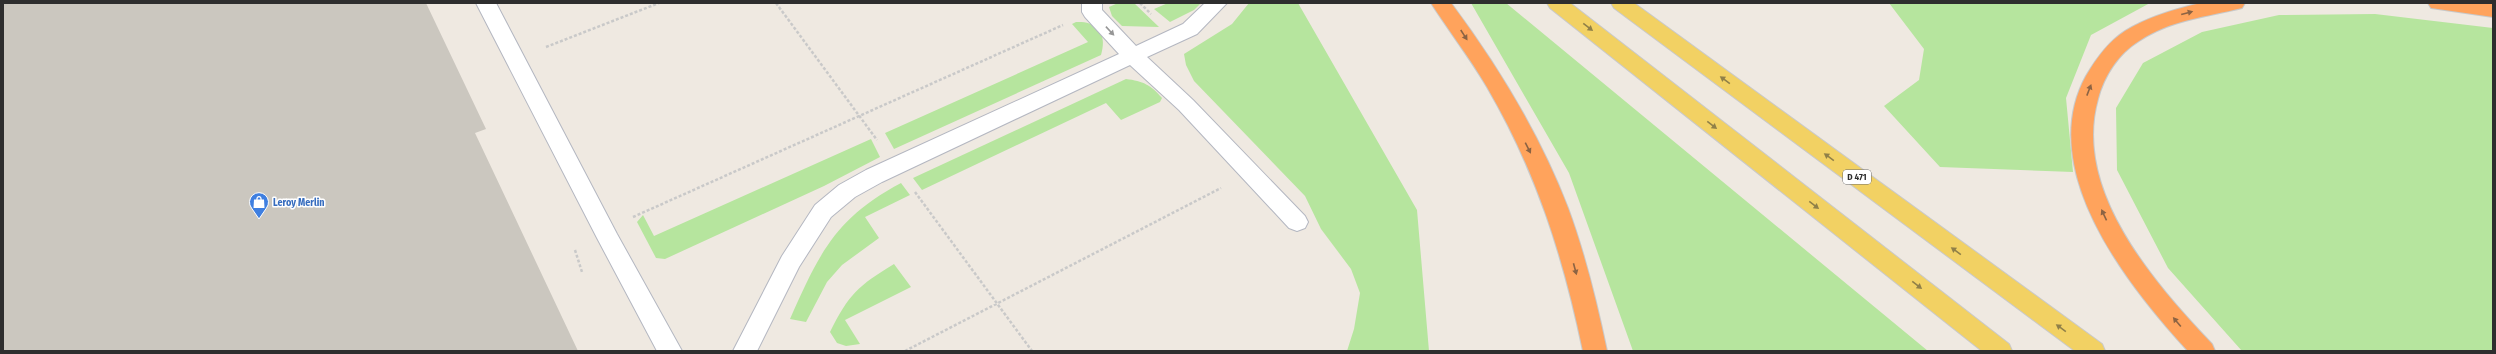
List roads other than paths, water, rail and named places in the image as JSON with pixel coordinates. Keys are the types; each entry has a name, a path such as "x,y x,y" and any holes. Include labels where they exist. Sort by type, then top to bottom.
{"highway":[{"path":"1441,3 1481,62 1513,118 1541,172 1566,235 1595,351"},
{"path":"2203,351 2132,265 2109,228 2094,195 2086,168 2082,143 2081,117 2089,89 2103,64 2120,44 2142,31 2181,14 2235,3"},
{"path":"2438,3 2493,10"}],"main road":[{"path":"1557,3 2000,351"},
{"name":"D 471","path":"1621,3 2092,351"}],"lane":[{"path":"486,3 514,60 670,351"},
{"path":"746,351 790,262 823,211 847,191 874,176 1190,29 1217,3"},
{"path":"1092,8 1133,56 1186,105 1297,222"}],"place":[{"name":"Leroy Merlin","path":"259,219"}]}
